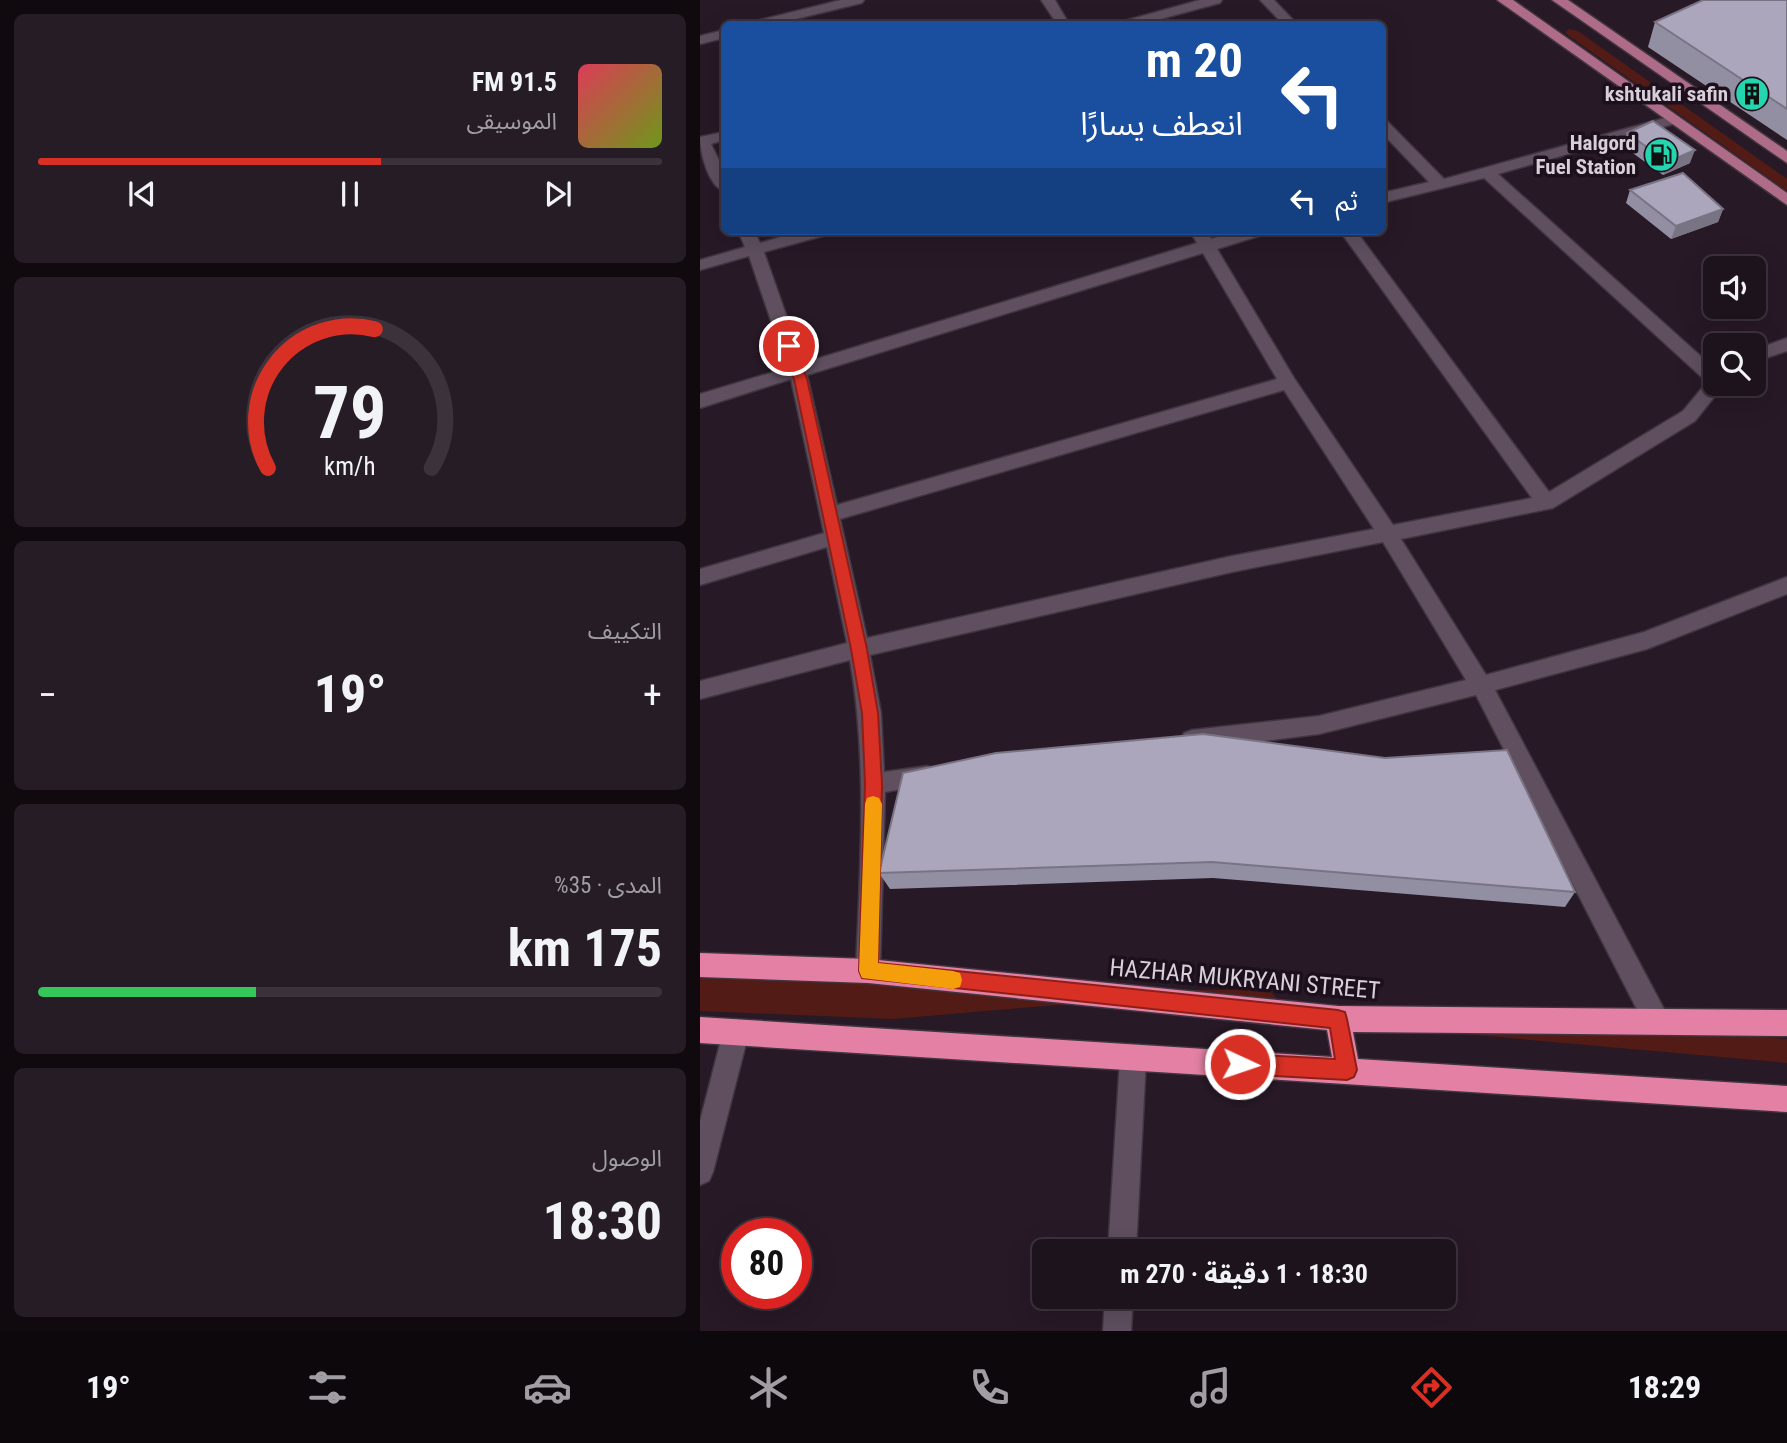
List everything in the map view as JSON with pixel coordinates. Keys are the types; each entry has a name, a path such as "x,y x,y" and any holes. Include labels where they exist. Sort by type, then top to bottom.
{"highway":[{"name":"HAZHAR MUKRYANI STREET","path":"700,965 868,971 1338,1019 1787,1023"},
{"path":"1338,1019 1347,1070"},
{"path":"700,1030 1787,1099"}],"main road":[{"path":"1504,0 1560,20 1787,158"},
{"path":"1559,0 1560,20 1672,120 1787,200"}],"street":[{"path":"773,21 857,0"},
{"path":"1048,0 1061,21"},
{"path":"1140,21 1216,0"},
{"path":"1266,0 1287,21"},
{"path":"1182,10 1192,21"},
{"path":"700,40 721,35"},
{"path":"1386,197 1487,173 1672,120"},
{"path":"1386,128 1440,184"},
{"path":"721,137 701,142 721,180"},
{"path":"1487,173 1703,370"},
{"path":"748,235 797,371 859,649 870,713 874,784 868,971"},
{"path":"700,265 806,235"},
{"path":"700,401 1203,238 1226,235"},
{"path":"1351,235 1546,503"},
{"path":"1203,238 1287,382 1387,532 1481,685 1656,1020"},
{"path":"1766,352 1787,344"},
{"path":"828,515 1287,382"},
{"path":"700,690 859,649 1231,564 1546,503 1689,416 1704,396"},
{"path":"700,577 833,538"},
{"path":"1173,742 1319,725 1481,685 1647,640 1787,585"},
{"path":"874,784 942,774"},
{"path":"700,1172 736,1032"},
{"path":"1123,1239 1133,1059"},
{"path":"1117,1331 1118,1309"}],"shaded area":[{"path":"1568,29 1578,31 1787,179 1787,191 1565,33"},
{"path":"700,976 984,987 1269,990 1278,1000 1080,1003 893,1019 700,1011"},
{"path":"1612,1026 1787,1039 1787,1063 1441,1032"}],"building":[{"name":"kshtukali safin","path":"1703,0 1787,0 1787,109 1655,22"},
{"path":"1653,121 1695,150 1668,162 1627,133"},
{"path":"1683,173 1723,209 1676,226 1630,190"},
{"path":"1203,734 1385,758 1507,750 1575,892 1212,862 879,873 903,773 996,753"}],"slow traffic":[{"path":"873,804 868,971 953,980"}],"place":[{"name":"kshtukali safin","path":"1752,94"},
{"name":"Halgord Fuel Station","path":"1661,155"}],"route":[{"path":"789,346 800,379 859,649 870,713 874,784 868,971 1338,1019 1347,1070 1240,1064"}]}
